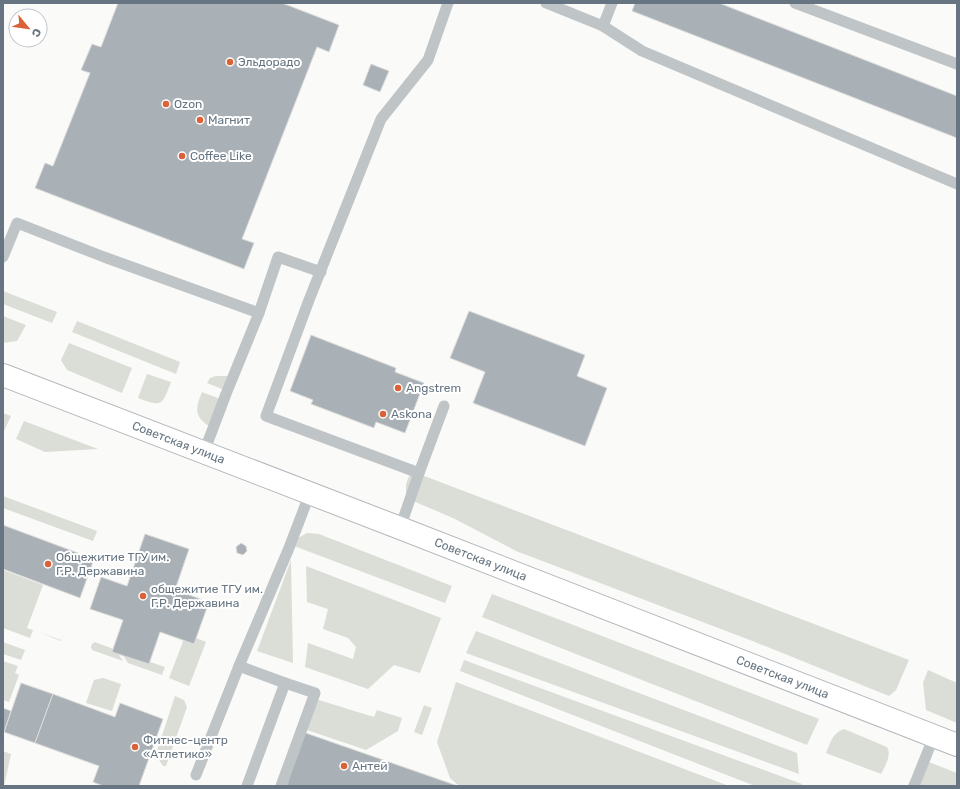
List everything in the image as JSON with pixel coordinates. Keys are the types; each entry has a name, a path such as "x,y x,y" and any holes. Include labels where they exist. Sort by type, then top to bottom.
{"main road":[{"name":"Советская улица","path":"3,375 957,745"}],"lane":[{"path":"419,473 266,416 381,119 428,60 448,3"},
{"path":"546,3 603,26 642,51 957,184"},
{"path":"603,26 612,3"},
{"path":"795,3 957,64"},
{"path":"3,257 17,223 104,258 259,313"},
{"path":"204,452 259,313 278,257 321,272"},
{"path":"400,528 444,406"},
{"path":"196,775 310,493"},
{"path":"239,666 315,693 281,786"},
{"path":"247,786 285,683"},
{"path":"914,786 934,736"}],"shaded area":[{"path":"3,291 57,312 52,323 3,304"},
{"path":"3,316 26,325 17,341 3,343"},
{"path":"77,321 180,362 176,374 72,332"},
{"path":"69,343 132,368 122,393 67,370 61,360"},
{"path":"147,374 171,382 163,400 160,402 152,403 138,398"},
{"path":"216,376 229,376 232,393 207,383 210,378"},
{"path":"202,392 228,402 209,426 200,419 197,411 198,402"},
{"path":"3,413 11,416 3,433"},
{"path":"24,421 98,449 45,452 16,439"},
{"path":"411,471 909,660 896,690 889,696 755,642 516,551 453,518 413,501 406,494 406,484"},
{"path":"3,496 97,531 93,541 3,508"},
{"path":"307,533 319,534 452,586 445,603 294,546 298,538"},
{"path":"291,560 293,663 257,651"},
{"path":"306,566 441,618 420,673 394,665 368,689 305,667 308,643 353,659 356,647 348,638 323,629 328,609 307,602"},
{"path":"3,570 43,585 27,628 33,630 30,638 3,628"},
{"path":"492,594 819,719 807,745 482,617"},
{"path":"36,631 61,640 64,632 61,641"},
{"path":"476,631 797,753 799,774 466,653"},
{"path":"186,634 206,642 189,686 169,678"},
{"path":"3,642 25,650 21,660 3,654"},
{"path":"95,642 116,650 123,661 92,650 92,644"},
{"path":"121,652 165,667 162,675 128,663"},
{"path":"464,660 802,784 802,786 755,786 460,671"},
{"path":"3,661 18,666 15,673 19,675 9,702 3,700"},
{"path":"928,670 957,683 957,723 926,710 923,683"},
{"path":"103,678 121,684 112,711 86,703 94,680"},
{"path":"456,682 729,786 459,786 450,778 437,742"},
{"path":"175,696 184,700 187,707 166,766 163,766 158,758 159,755 156,754"},
{"path":"309,697 374,717 377,710 402,718 398,731 366,750 298,727"},
{"path":"424,705 432,708 422,735 414,732"},
{"path":"844,729 887,747 889,753 881,774 826,753 834,735"},
{"path":"3,751 11,754 4,786 3,786"},
{"path":"926,761 957,773 957,786 908,785 918,766"}],"building":[{"path":"118,3 282,3 339,25 329,52 317,47 242,239 254,243 244,269 35,188 45,163 53,166 90,73 81,70 92,44 101,47"},
{"path":"635,3 719,3 957,96 957,138 632,11"},
{"path":"371,64 389,71 380,92 363,85"},
{"path":"469,311 585,355 577,376 607,388 585,446 473,403 485,372 450,358"},
{"path":"311,335 396,368 395,372 424,383 405,433 376,422 374,428 311,404 313,400 290,391"},
{"name":"Общежитие ТГУ им. Г.Р. Державина","path":"3,525 94,559 80,598 3,569"},
{"name":"общежитие ТГУ им. Г.Р. Державина","path":"145,534 189,549 175,590 209,602 194,644 160,632 149,664 112,652 123,620 90,609 101,577 127,586"},
{"path":"241,543 246,546 247,551 243,555 237,553 236,547"},
{"path":"21,683 53,694 35,743 4,732"},
{"path":"53,694 115,717 120,703 163,719 139,786 103,786 93,782 99,766 35,743"},
{"path":"3,708 11,711 4,732 3,732"},
{"name":"Антей","path":"300,731 458,786 287,786"}],"place":[{"name":"Эльдорадо","path":"230,62"},
{"name":"Ozon","path":"166,104"},
{"name":"Магнит","path":"200,120"},
{"name":"Coffee Like","path":"182,156"},
{"name":"Angstrem","path":"398,388"},
{"name":"Askona","path":"383,414"},
{"name":"Общежитие ТГУ им. Г.Р. Державина","path":"48,564"},
{"name":"общежитие ТГУ им. Г.Р. Державина","path":"143,596"},
{"name":"Фитнес-центр «Атлетико»","path":"135,747"},
{"name":"Антей","path":"344,766"}]}
